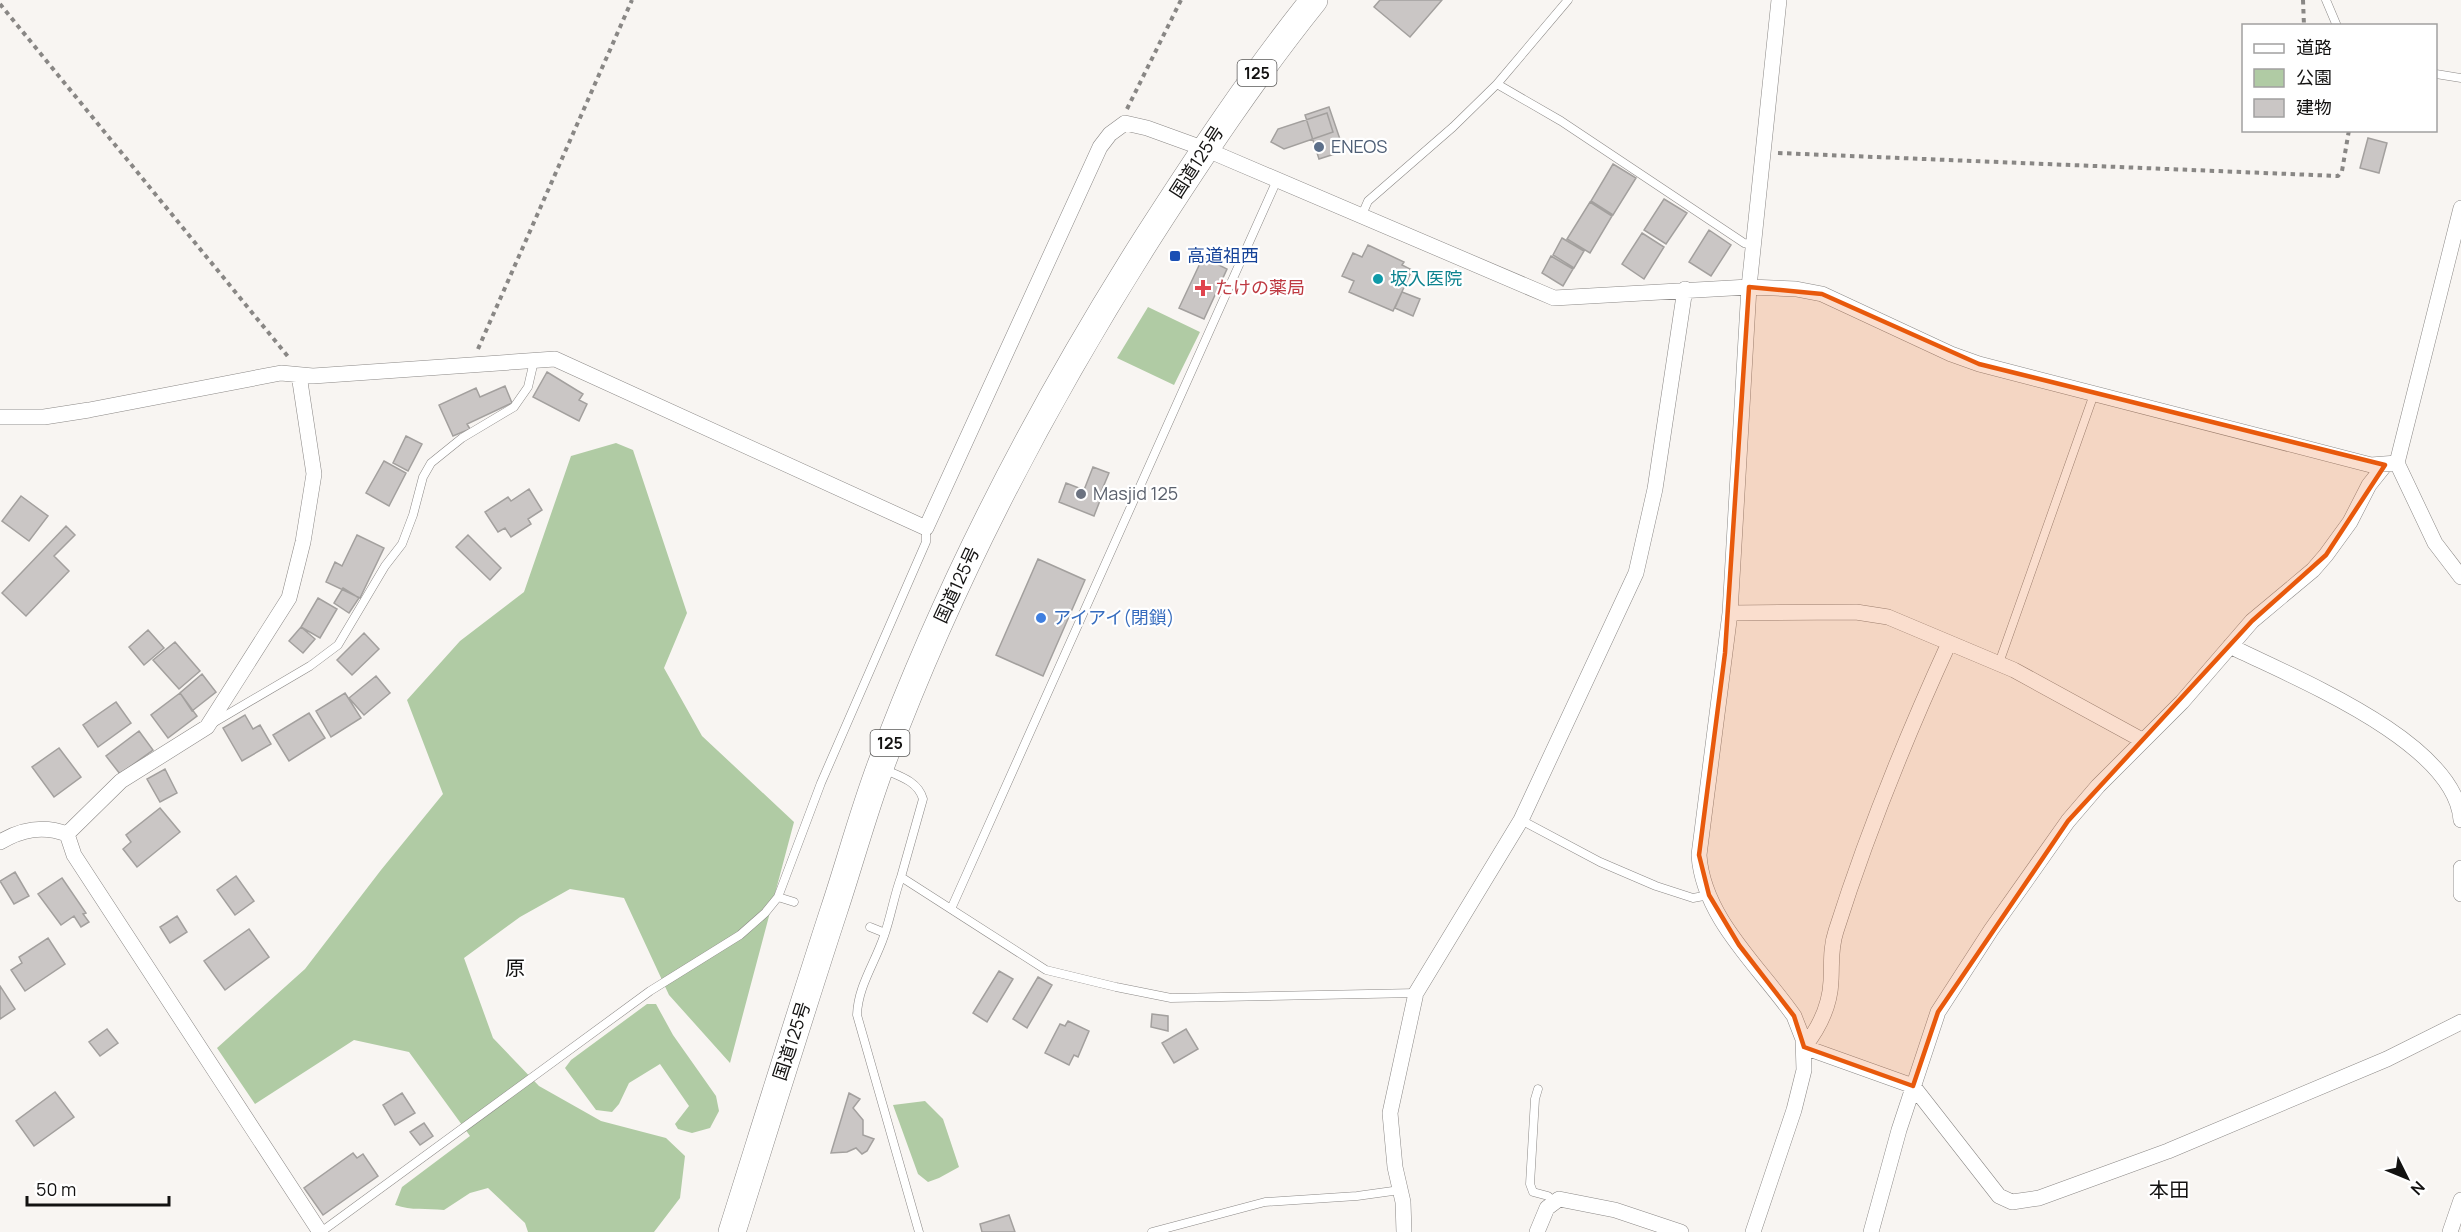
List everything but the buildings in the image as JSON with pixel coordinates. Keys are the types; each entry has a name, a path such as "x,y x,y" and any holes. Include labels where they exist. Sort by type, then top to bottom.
{"highway":[{"name":"国道125号","path":"732,1232 880,768 927,651 992,511 1081,346 1205,149 1277,46 1314,0"}],"street":[{"path":"1753,1232 1794,1110 1804,1070 1804,1047 1794,1016 1739,945 1709,895 1699,855 1730,613 1749,287 1779,0"},
{"path":"0,417 44,417 281,373 314,376 555,359 926,528 1100,147 1110,134 1125,123 1147,128 1205,149 1554,298 1749,287 1796,289 1822,294 1951,354 1979,363 2371,465 2391,464"},
{"path":"1871,1232 1913,1086 1938,1012 1957,980 2068,821 2142,740 2182,702 2252,621 2313,570 2350,522 2369,485 2391,464 2461,208"},
{"path":"1404,1232 1403,1202 1390,1113 1416,993 1521,820 1636,573 1655,489 1685,290"},
{"path":"67,834 121,781 207,727 289,598 303,542 314,474 298,375"},
{"path":"2391,464 2435,543 2461,576"},
{"path":"1730,613 1873,613 1888,617 1999,663 2142,740"},
{"path":"1804,1047 1819,1026 1828,1001 1831,982 1831,951 1860,859 1925,694 1949,643"},
{"path":"2230,646 2359,710 2392,730 2444,779 2458,800 2461,820"},
{"path":"0,842 25,831 50,828 67,834"},
{"path":"67,834 74,855 321,1232"},
{"path":"2461,868 2461,894"},
{"path":"1804,1047 1913,1086 1999,1196 2012,1202 2022,1202 2055,1192 2206,1135 2387,1059 2461,1022"},
{"path":"1537,1232 1547,1208 1559,1199 1615,1210 1681,1232"},
{"path":"2450,1232 2461,1200"}],"lane":[{"path":"1361,217 1368,201 1453,128 1497,84 1568,0"},
{"path":"2326,0 2336,24"},
{"path":"2437,74 2461,78"},
{"path":"1497,84 1561,121 1744,243 1753,245"},
{"path":"951,909 1276,180"},
{"path":"207,727 310,666 338,645 385,567 402,544 423,477 431,463 462,438 514,407 528,387 534,361"},
{"path":"1999,663 2094,394"},
{"path":"321,1232 650,991 740,934 765,913 778,897 821,783 926,542 926,528"},
{"path":"880,768 916,786 921,791 923,799 891,905 885,933 862,987 857,1015 919,1232"},
{"path":"1521,820 1600,862 1656,886 1693,898 1709,895"},
{"path":"900,877 1046,970 1171,998 1416,993"},
{"path":"778,897 794,903"},
{"path":"870,927 885,933"},
{"path":"1538,1089 1535,1099 1530,1184 1533,1192 1548,1196 1554,1202"},
{"path":"1152,1232 1265,1202 1357,1196 1400,1190"}],"path":[{"path":"471,366 632,0"},
{"path":"1125,123 1127,104 1181,0"},
{"path":"2303,0 2304,24"},
{"path":"0,3 290,359 298,375"},
{"path":"1762,152 1860,158 2338,176 2342,171 2349,132"}],"highlighted area":[{"path":"1749,287 1822,294 1979,364 2385,465 2326,555 2252,621 2068,821 1938,1012 1913,1086 1804,1047 1794,1016 1739,945 1709,895 1699,855 1725,653"}],"green space":[{"path":"1148,307 1200,332 1174,385 1117,358"},
{"path":"616,443 633,450 687,613 664,668 702,736 794,822 730,1063 669,995 624,898 570,889 520,917 464,958 493,1038 539,1086 601,1121 666,1138 685,1156 680,1198 654,1232 528,1232 525,1223 488,1188 470,1193 444,1210 413,1209 395,1205 402,1187 470,1136 409,1052 354,1040 255,1104 217,1048 305,969 443,794 407,700 460,641 524,592 571,456"},
{"path":"647,1004 656,1004 673,1035 716,1096 719,1111 710,1128 692,1133 678,1129 675,1124 689,1106 660,1064 629,1083 619,1104 612,1112 596,1110 565,1068 571,1060"},
{"path":"925,1101 943,1119 959,1167 928,1182 918,1174 893,1105"}],"place":[{"name":"ENEOS","path":"1319,147"},
{"name":"高道祖西","path":"1175,256"},
{"name":"坂入医院","path":"1378,279"},
{"name":"たけの薬局","path":"1203,288"},
{"name":"Masjid 125","path":"1081,494"},
{"name":"アイアイ(閉鎖)","path":"1041,618"}],"district":[{"name":"原","path":"515,968"},
{"name":"本田","path":"2169,1190"}]}
